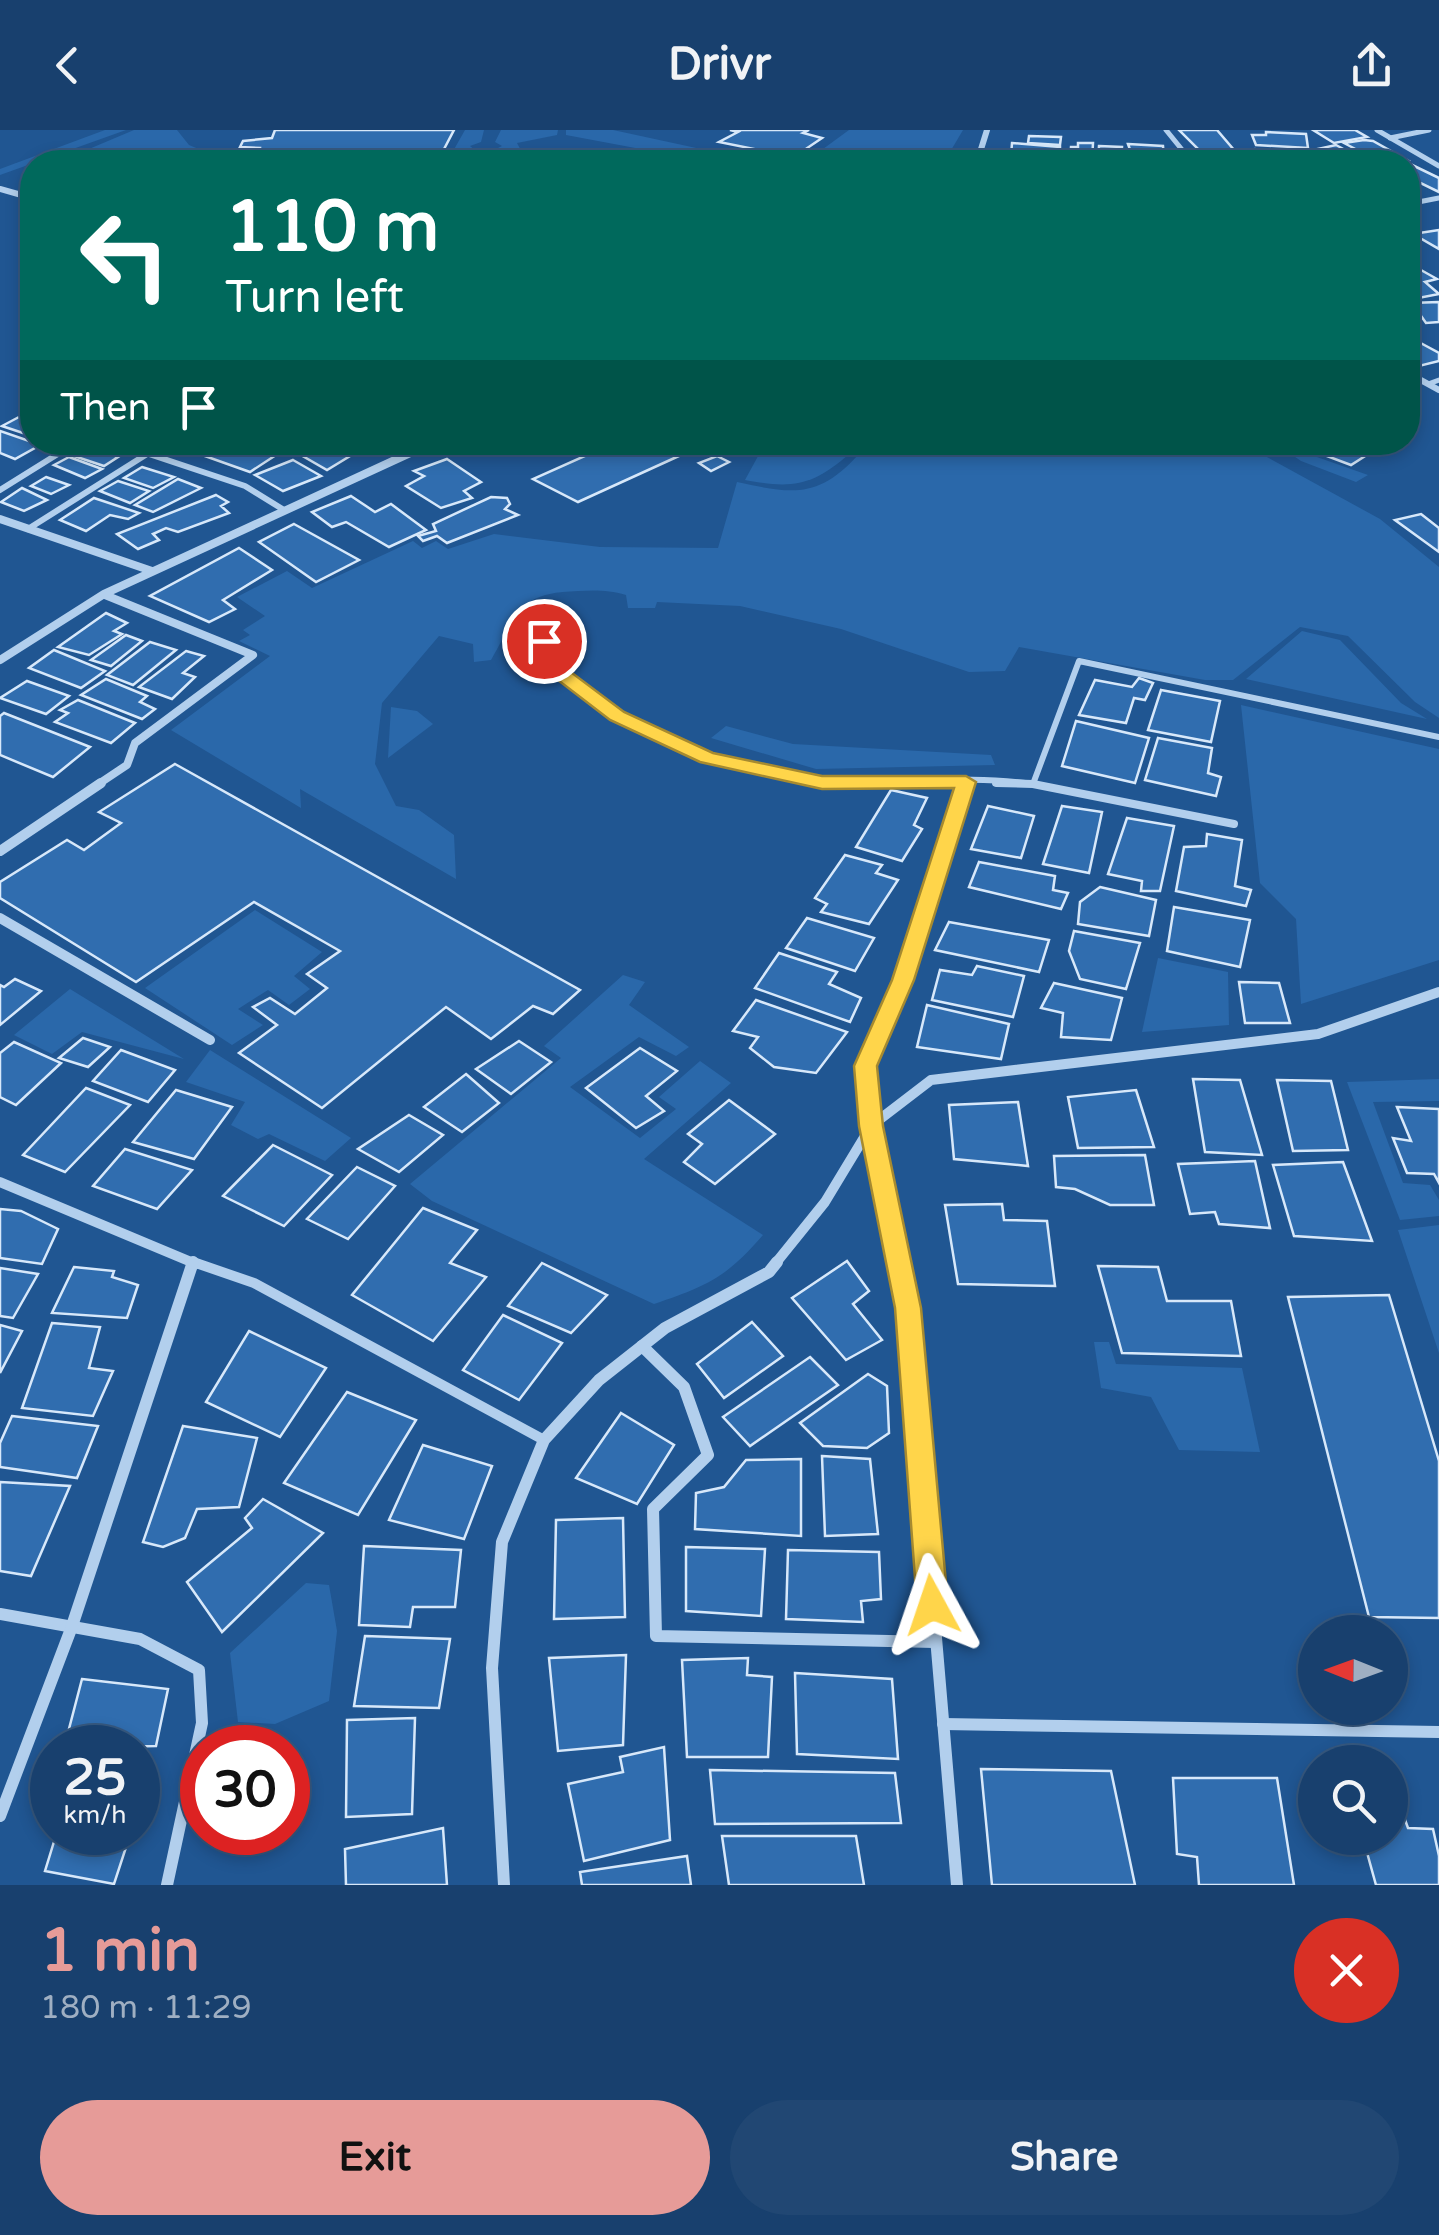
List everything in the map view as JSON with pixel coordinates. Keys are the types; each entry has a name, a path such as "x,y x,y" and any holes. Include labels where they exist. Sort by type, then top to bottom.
{"street":[{"path":"1420,380 1439,390"},
{"path":"0,660 104,594 405,455"},
{"path":"0,519 152,572"},
{"path":"0,851 127,765 135,743 253,655 104,594"},
{"path":"957,1885 908,1308 871,1126 866,1066 903,980 966,782"},
{"path":"0,918 210,1040"},
{"path":"504,1885 492,1668 502,1542 544,1440 599,1380 665,1328 769,1272 825,1202 871,1126 932,1080 1318,1034 1439,992"},
{"path":"0,1182 196,1262 71,1628 0,1816"},
{"path":"642,1346 684,1387 708,1455 653,1509 656,1636 936,1642"},
{"path":"0,1614 140,1639 199,1670 202,1723 167,1885"},
{"path":"942,1724 1439,1732"}],"lane":[{"path":"1166,130 1182,150"},
{"path":"1377,130 1411,150"},
{"path":"1390,138 1429,130"},
{"path":"1428,384 1439,380"},
{"path":"0,490 56,455"},
{"path":"28,528 145,455"},
{"path":"150,455 245,486 284,510"},
{"path":"544,641 561,673 617,716 707,758 822,782 1033,784 1234,824"},
{"path":"1033,784 1079,661 1439,736"},
{"path":"196,1262 254,1282 544,1440"}],"shaded area":[{"path":"105,130 126,130 70,150 51,150"},
{"path":"134,130 177,130 189,145 201,150 89,150"},
{"path":"465,130 484,130 481,142 470,146 475,150 454,150"},
{"path":"501,130 558,130 557,135 517,143 521,150 494,150 502,146 495,142"},
{"path":"566,130 613,130 706,150 646,150 566,135"},
{"path":"849,130 963,130 951,150 822,150"},
{"path":"20,162 20,168 0,175 0,169"},
{"path":"759,455 848,455 824,473 801,482 745,480"},
{"path":"858,455 1263,455 1380,519 1439,567 1439,718 1415,702 1348,636 1300,627 1233,680 1205,680 1019,647 1005,671 969,672 841,629 740,606 657,602 655,608 628,608 626,595 620,593 558,593 522,608 491,660 474,662 473,644 439,636 382,703 375,764 396,806 419,810 454,835 456,879 300,789 301,808 171,730 270,656 239,641 250,635 243,630 265,616 237,597 287,571 312,588 413,541 422,548 436,541 448,549 494,534 600,547 718,548 737,482 773,489 803,489 817,486"},
{"path":"1292,455 1316,455 1368,475 1356,482"},
{"path":"1302,631 1340,640 1401,703 1427,719 1246,679"},
{"path":"1241,705 1439,749 1439,960 1301,1004 1296,919 1260,883"},
{"path":"391,707 417,711 433,724 388,758"},
{"path":"726,726 793,744 991,755 995,765 816,769 711,738"},
{"path":"255,910 322,952 294,976 310,989 289,1005 268,990 238,1009 263,1025 232,1045 145,988"},
{"path":"1158,958 1228,972 1229,1025 1142,1032"},
{"path":"623,975 645,982 629,1005 689,1047 676,1056 639,1037 570,1087 640,1138 676,1109 659,1097 700,1061 731,1083 644,1159 763,1235 714,1279 654,1304 432,1201 410,1184 561,1058 544,1046"},
{"path":"70,989 184,1059 82,1032 52,1054 14,1035"},
{"path":"210,1050 351,1138 325,1161 269,1134 258,1139 231,1125 245,1102 186,1082"},
{"path":"1439,1079 1439,1101 1373,1102 1403,1183 1430,1185 1439,1200 1439,1216 1400,1220 1347,1082"},
{"path":"1439,1225 1439,1353 1398,1230"},
{"path":"1094,1342 1109,1342 1116,1364 1242,1368 1260,1452 1179,1450 1151,1397 1101,1388"},
{"path":"306,1583 329,1585 337,1631 329,1701 275,1724 238,1722 230,1653"}],"building":[{"path":"275,130 454,130 444,150 240,147 243,141 272,138"},
{"path":"730,130 809,130 803,133 822,138 804,150 759,150 719,142 738,132"},
{"path":"1179,130 1217,130 1234,150 1199,150"},
{"path":"1313,130 1355,130 1367,137 1334,143"},
{"path":"1306,134 1308,148 1256,145 1252,135"},
{"path":"1029,136 1061,137 1060,145 1028,143"},
{"path":"1373,141 1389,150 1357,150 1344,143"},
{"path":"1012,143 1060,147 1060,150 1011,150"},
{"path":"1078,143 1093,143 1093,150 1071,150"},
{"path":"1128,144 1163,146 1163,150 1130,150"},
{"path":"1336,145 1345,150 1313,150"},
{"path":"1099,146 1122,147 1122,150 1099,150"},
{"path":"1420,169 1439,178 1439,192 1420,183"},
{"path":"1439,230 1439,249 1420,238 1420,233"},
{"path":"1420,269 1437,279 1425,282 1439,294 1420,298"},
{"path":"1439,302 1439,322 1426,323 1420,314 1420,303"},
{"path":"1420,343 1439,353 1439,361 1420,366"},
{"path":"19,417 20,417 20,432 2,426"},
{"path":"0,431 20,438 22,455 15,459 0,453"},
{"path":"71,455 118,457 104,466"},
{"path":"202,455 276,455 250,472"},
{"path":"301,455 350,456 327,470"},
{"path":"587,455 681,455 578,502 533,479"},
{"path":"1324,455 1367,455 1351,465"},
{"path":"717,456 729,462 711,471 699,463"},
{"path":"69,457 102,469 85,478 54,465"},
{"path":"447,459 481,482 464,491 472,498 441,508 406,486 424,476 414,471"},
{"path":"293,460 321,476 283,491 255,475"},
{"path":"142,467 174,477 153,488 124,478"},
{"path":"46,477 69,485 51,494 31,486"},
{"path":"178,479 201,488 153,512 135,505"},
{"path":"118,481 149,491 130,503 100,491"},
{"path":"22,488 47,500 24,511 1,502"},
{"path":"216,495 228,502 221,506 229,513 178,532 166,528 153,534 159,540 138,549 117,534"},
{"path":"351,496 375,512 391,504 426,530 389,547 346,522 332,527 312,512"},
{"path":"491,497 507,498 510,504 505,509 518,515 447,543 437,536 423,541 418,536 436,531 433,524"},
{"path":"94,498 139,513 128,519 110,515 86,531 60,520"},
{"path":"1421,514 1439,528 1439,552 1395,520"},
{"path":"294,524 359,560 316,582 259,542"},
{"path":"239,548 272,570 223,600 235,609 209,622 150,596"},
{"path":"106,613 127,623 114,631 122,634 89,655 58,647"},
{"path":"126,635 142,641 111,666 91,660"},
{"path":"150,642 176,650 133,685 107,675"},
{"path":"54,650 105,671 81,688 29,668"},
{"path":"186,651 204,656 183,673 195,677 172,699 139,687"},
{"path":"1139,678 1153,683 1145,700 1134,698 1126,723 1079,715 1095,680 1132,687"},
{"path":"106,679 147,696 140,702 155,709 142,719 81,695"},
{"path":"27,681 69,696 46,714 0,698"},
{"path":"1161,690 1220,701 1211,742 1148,730"},
{"path":"78,700 135,723 111,743 55,722 68,713 60,710"},
{"path":"4,713 90,747 53,777 0,755 0,716"},
{"path":"1076,721 1149,738 1135,783 1062,766"},
{"path":"1158,738 1212,748 1208,773 1221,777 1216,796 1145,780"},
{"path":"175,764 580,990 553,1014 533,1006 491,1039 446,1007 322,1108 239,1053 277,1025 253,1007 270,998 295,1014 327,988 307,974 340,951 254,902 136,982 0,898 0,882 67,840 84,850 121,823 99,812"},
{"path":"891,790 927,798 914,825 922,829 902,861 856,847"},
{"path":"988,806 1034,816 1021,858 971,849"},
{"path":"1062,806 1102,812 1089,873 1043,864"},
{"path":"1127,818 1174,826 1160,891 1141,891 1142,881 1108,874"},
{"path":"1207,834 1242,840 1235,886 1251,890 1246,906 1176,891 1184,847 1206,846"},
{"path":"845,855 882,865 876,873 898,880 869,924 821,912 827,904 815,898"},
{"path":"979,862 1055,876 1053,890 1068,893 1061,909 969,887"},
{"path":"1100,887 1156,900 1149,936 1078,924 1080,902"},
{"path":"1174,907 1250,920 1240,967 1167,951"},
{"path":"807,918 874,938 855,971 786,948"},
{"path":"949,922 1049,940 1039,972 935,950"},
{"path":"1074,931 1140,943 1126,989 1080,979 1069,951"},
{"path":"779,953 837,972 829,984 861,998 850,1022 755,988"},
{"path":"977,966 1024,976 1013,1017 932,1000 940,970 972,975"},
{"path":"15,979 41,991 0,1025 0,985 4,987"},
{"path":"1239,982 1279,983 1290,1023 1245,1023"},
{"path":"1054,983 1122,998 1111,1040 1061,1037 1063,1013 1041,1008"},
{"path":"756,1000 847,1032 816,1073 774,1067 750,1048 758,1037 733,1031"},
{"path":"927,1005 1009,1024 1001,1059 917,1047"},
{"path":"83,1038 110,1047 88,1067 59,1058"},
{"path":"519,1041 551,1062 511,1094 476,1069"},
{"path":"14,1042 61,1063 16,1105 0,1097 0,1053"},
{"path":"640,1048 677,1071 646,1096 664,1111 636,1128 586,1088"},
{"path":"121,1050 175,1070 148,1102 93,1081"},
{"path":"466,1074 499,1103 462,1132 424,1107"},
{"path":"1193,1079 1240,1080 1262,1155 1205,1152"},
{"path":"1277,1080 1331,1081 1348,1150 1293,1151"},
{"path":"86,1088 130,1105 65,1172 23,1155"},
{"path":"176,1090 232,1107 194,1159 133,1142"},
{"path":"1136,1090 1154,1147 1078,1148 1068,1097"},
{"path":"729,1100 775,1134 715,1184 684,1162 702,1144 688,1134"},
{"path":"1018,1102 1028,1166 954,1159 949,1105"},
{"path":"1397,1107 1439,1109 1439,1183 1434,1174 1407,1173 1393,1138 1411,1141"},
{"path":"409,1115 443,1135 399,1172 358,1149"},
{"path":"273,1145 332,1175 284,1226 223,1196"},
{"path":"125,1149 192,1170 157,1209 93,1186"},
{"path":"1145,1155 1154,1205 1110,1205 1075,1189 1056,1187 1054,1156"},
{"path":"1255,1161 1270,1228 1219,1224 1215,1212 1190,1214 1178,1164"},
{"path":"1343,1162 1372,1241 1294,1236 1273,1165"},
{"path":"357,1167 395,1186 348,1239 307,1219"},
{"path":"1002,1204 1004,1220 1047,1221 1055,1286 958,1284 945,1205"},
{"path":"423,1208 477,1230 450,1263 486,1277 433,1341 352,1295"},
{"path":"0,1209 21,1211 58,1229 42,1264 0,1258"},
{"path":"847,1261 869,1291 853,1304 882,1340 846,1360 792,1298"},
{"path":"542,1263 607,1295 571,1333 508,1306"},
{"path":"1098,1266 1158,1267 1167,1301 1231,1301 1241,1356 1122,1353"},
{"path":"74,1267 114,1271 112,1277 138,1285 127,1318 52,1313"},
{"path":"0,1268 38,1274 13,1318 0,1316"},
{"path":"1389,1295 1439,1461 1439,1618 1368,1615 1288,1297"},
{"path":"503,1315 562,1343 519,1400 463,1370"},
{"path":"752,1322 783,1356 724,1398 697,1364"},
{"path":"52,1323 100,1327 89,1368 113,1371 93,1416 22,1408"},
{"path":"0,1325 22,1331 0,1373"},
{"path":"249,1331 326,1368 280,1437 206,1402"},
{"path":"810,1357 838,1385 750,1446 723,1417"},
{"path":"868,1374 887,1386 889,1433 867,1448 823,1446 800,1423"},
{"path":"347,1392 416,1420 358,1515 284,1483"},
{"path":"621,1413 674,1445 637,1504 576,1478"},
{"path":"12,1416 98,1426 77,1478 0,1467 0,1443"},
{"path":"183,1426 257,1438 239,1507 197,1509 185,1538 163,1547 143,1542"},
{"path":"423,1445 492,1466 464,1539 389,1520"},
{"path":"822,1456 870,1459 878,1534 825,1536"},
{"path":"801,1459 801,1536 695,1529 696,1493 724,1487 746,1460"},
{"path":"0,1482 70,1486 31,1576 0,1571"},
{"path":"263,1499 323,1533 222,1632 187,1582 252,1528 245,1518"},
{"path":"623,1518 625,1617 554,1619 556,1520"},
{"path":"364,1546 461,1550 455,1607 413,1607 410,1627 359,1625"},
{"path":"686,1547 765,1549 761,1616 686,1611"},
{"path":"788,1550 879,1552 881,1599 861,1601 863,1622 786,1619"},
{"path":"365,1636 450,1639 439,1708 354,1706"},
{"path":"626,1655 623,1745 558,1751 549,1658"},
{"path":"748,1658 747,1675 772,1677 768,1757 687,1757 682,1660"},
{"path":"795,1673 892,1679 898,1759 797,1754"},
{"path":"82,1679 168,1689 160,1727 70,1725"},
{"path":"415,1718 412,1814 346,1817 347,1720"},
{"path":"664,1747 670,1840 584,1861 568,1784 623,1772 620,1757"},
{"path":"981,1769 1111,1771 1135,1885 992,1885"},
{"path":"710,1770 895,1773 901,1823 715,1824"},
{"path":"1173,1778 1277,1778 1294,1885 1199,1885 1197,1857 1177,1854"},
{"path":"443,1828 447,1885 346,1885 345,1849"},
{"path":"1408,1828 1433,1829 1439,1856 1439,1885 1376,1885 1368,1855 1408,1855"},
{"path":"722,1836 856,1836 864,1885 729,1885"},
{"path":"50,1855 123,1855 114,1884 45,1871"},
{"path":"687,1856 691,1885 582,1885 580,1872"}],"route":[{"path":"544,641 561,673 617,716 707,758 822,782 966,782 903,980 866,1066 871,1126 908,1308 932,1605"}]}
